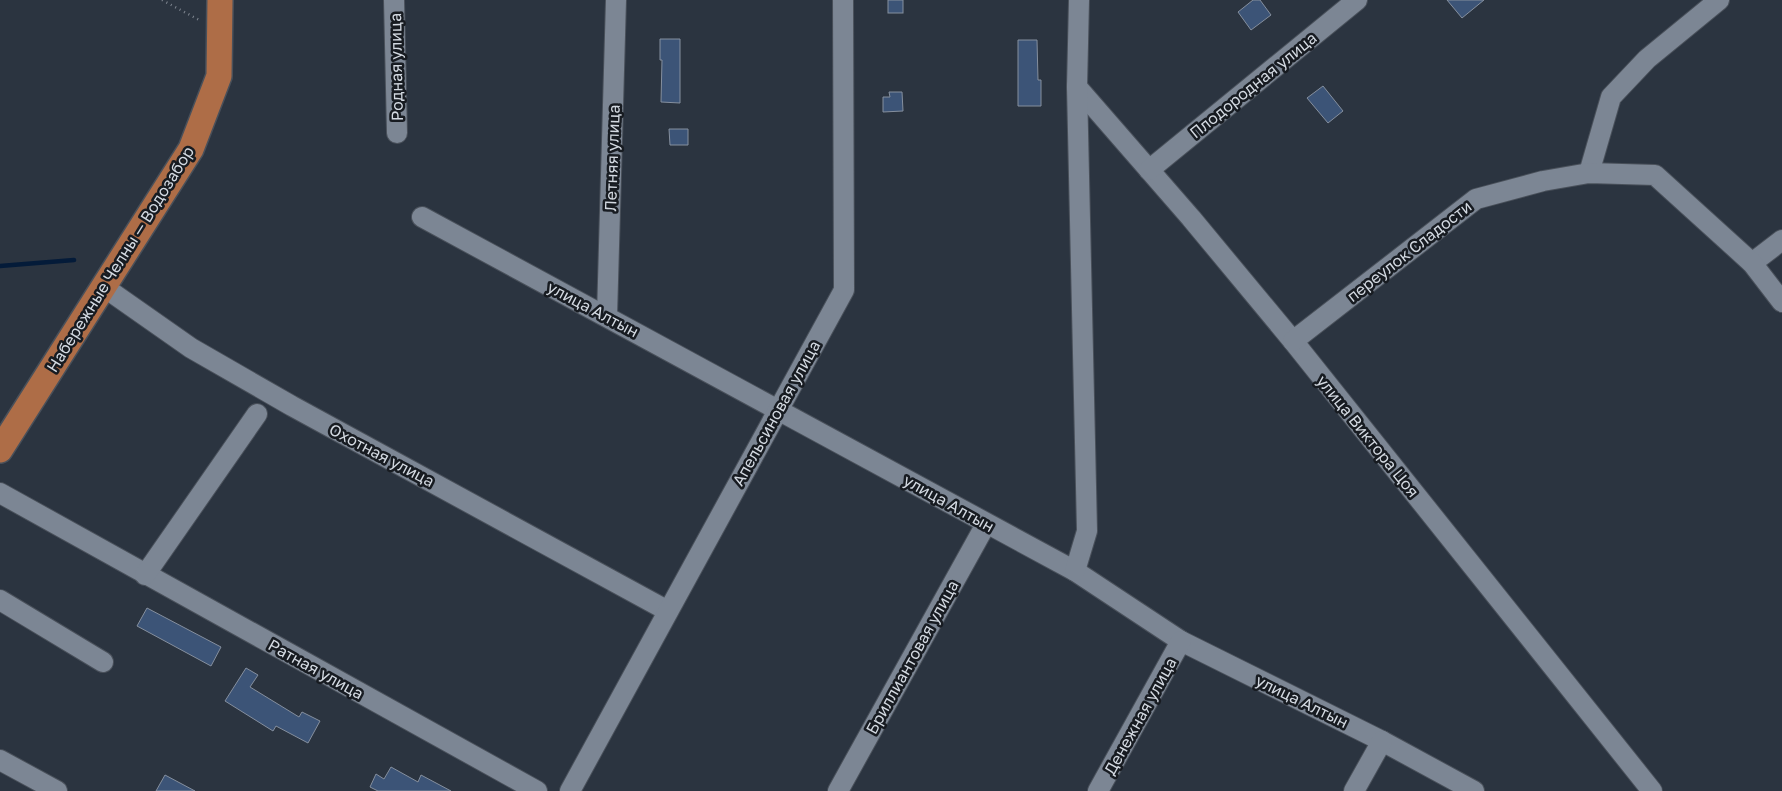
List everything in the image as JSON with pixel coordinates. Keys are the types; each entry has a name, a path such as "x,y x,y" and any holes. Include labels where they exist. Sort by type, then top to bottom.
{"main road":[{"name":"Набережные Челны — Водозабор","path":"0,450 191,149 219,76 220,0"}],"street":[{"name":"Родная улица","path":"394,0 397,133"},
{"name":"Летняя улица","path":"607,316 616,0"},
{"name":"Апельсиновая улица","path":"570,791 844,290 843,0"},
{"name":"Плодородная улица","path":"1149,170 1357,0"},
{"path":"1589,172 1611,97 1647,59 1719,0"},
{"path":"1075,571 1087,532 1077,87 1080,1"},
{"name":"улица Виктора Цоя","path":"1077,87 1293,341 1652,791"},
{"name":"переулок Сладости","path":"1293,341 1476,199 1543,180 1589,172 1655,175 1752,263 1782,302"},
{"name":"улица Алтын","path":"422,217 1075,571 1181,641 1382,740 1474,791"},
{"path":"1752,263 1782,240"},
{"name":"Охотная улица","path":"104,286 191,348 292,406 668,611"},
{"path":"145,575 257,414"},
{"name":"Ратная улица","path":"0,494 536,791"},
{"name":"Бриллиантовая улица","path":"838,791 986,524"},
{"path":"0,600 103,662"},
{"name":"Денежная улица","path":"1098,791 1181,641"},
{"path":"1354,791 1382,740"},
{"path":"0,760 57,791"}],"path":[{"path":"162,0 220,31"}],"building":[{"path":"888,0 903,0 903,13 888,13"},
{"path":"1253,0 1260,0 1271,15 1251,30 1238,12"},
{"path":"1447,0 1484,0 1462,18"},
{"path":"660,39 680,39 680,103 661,102 662,60 660,60"},
{"path":"1018,40 1037,40 1038,80 1041,80 1041,106 1018,106"},
{"path":"1323,86 1343,111 1328,123 1307,98"},
{"path":"889,92 902,92 903,111 883,112 883,97 890,97"},
{"path":"669,129 688,129 688,145 670,145"},
{"path":"147,608 221,647 211,666 137,626"},
{"path":"246,668 258,675 250,687 299,717 302,712 320,721 308,743 276,726 273,731 225,701"},
{"path":"391,767 418,782 421,775 451,791 378,791 370,787 376,774 384,779"},
{"path":"165,775 195,791 156,791"}],"waterway":[{"path":"0,266 74,260"}]}
